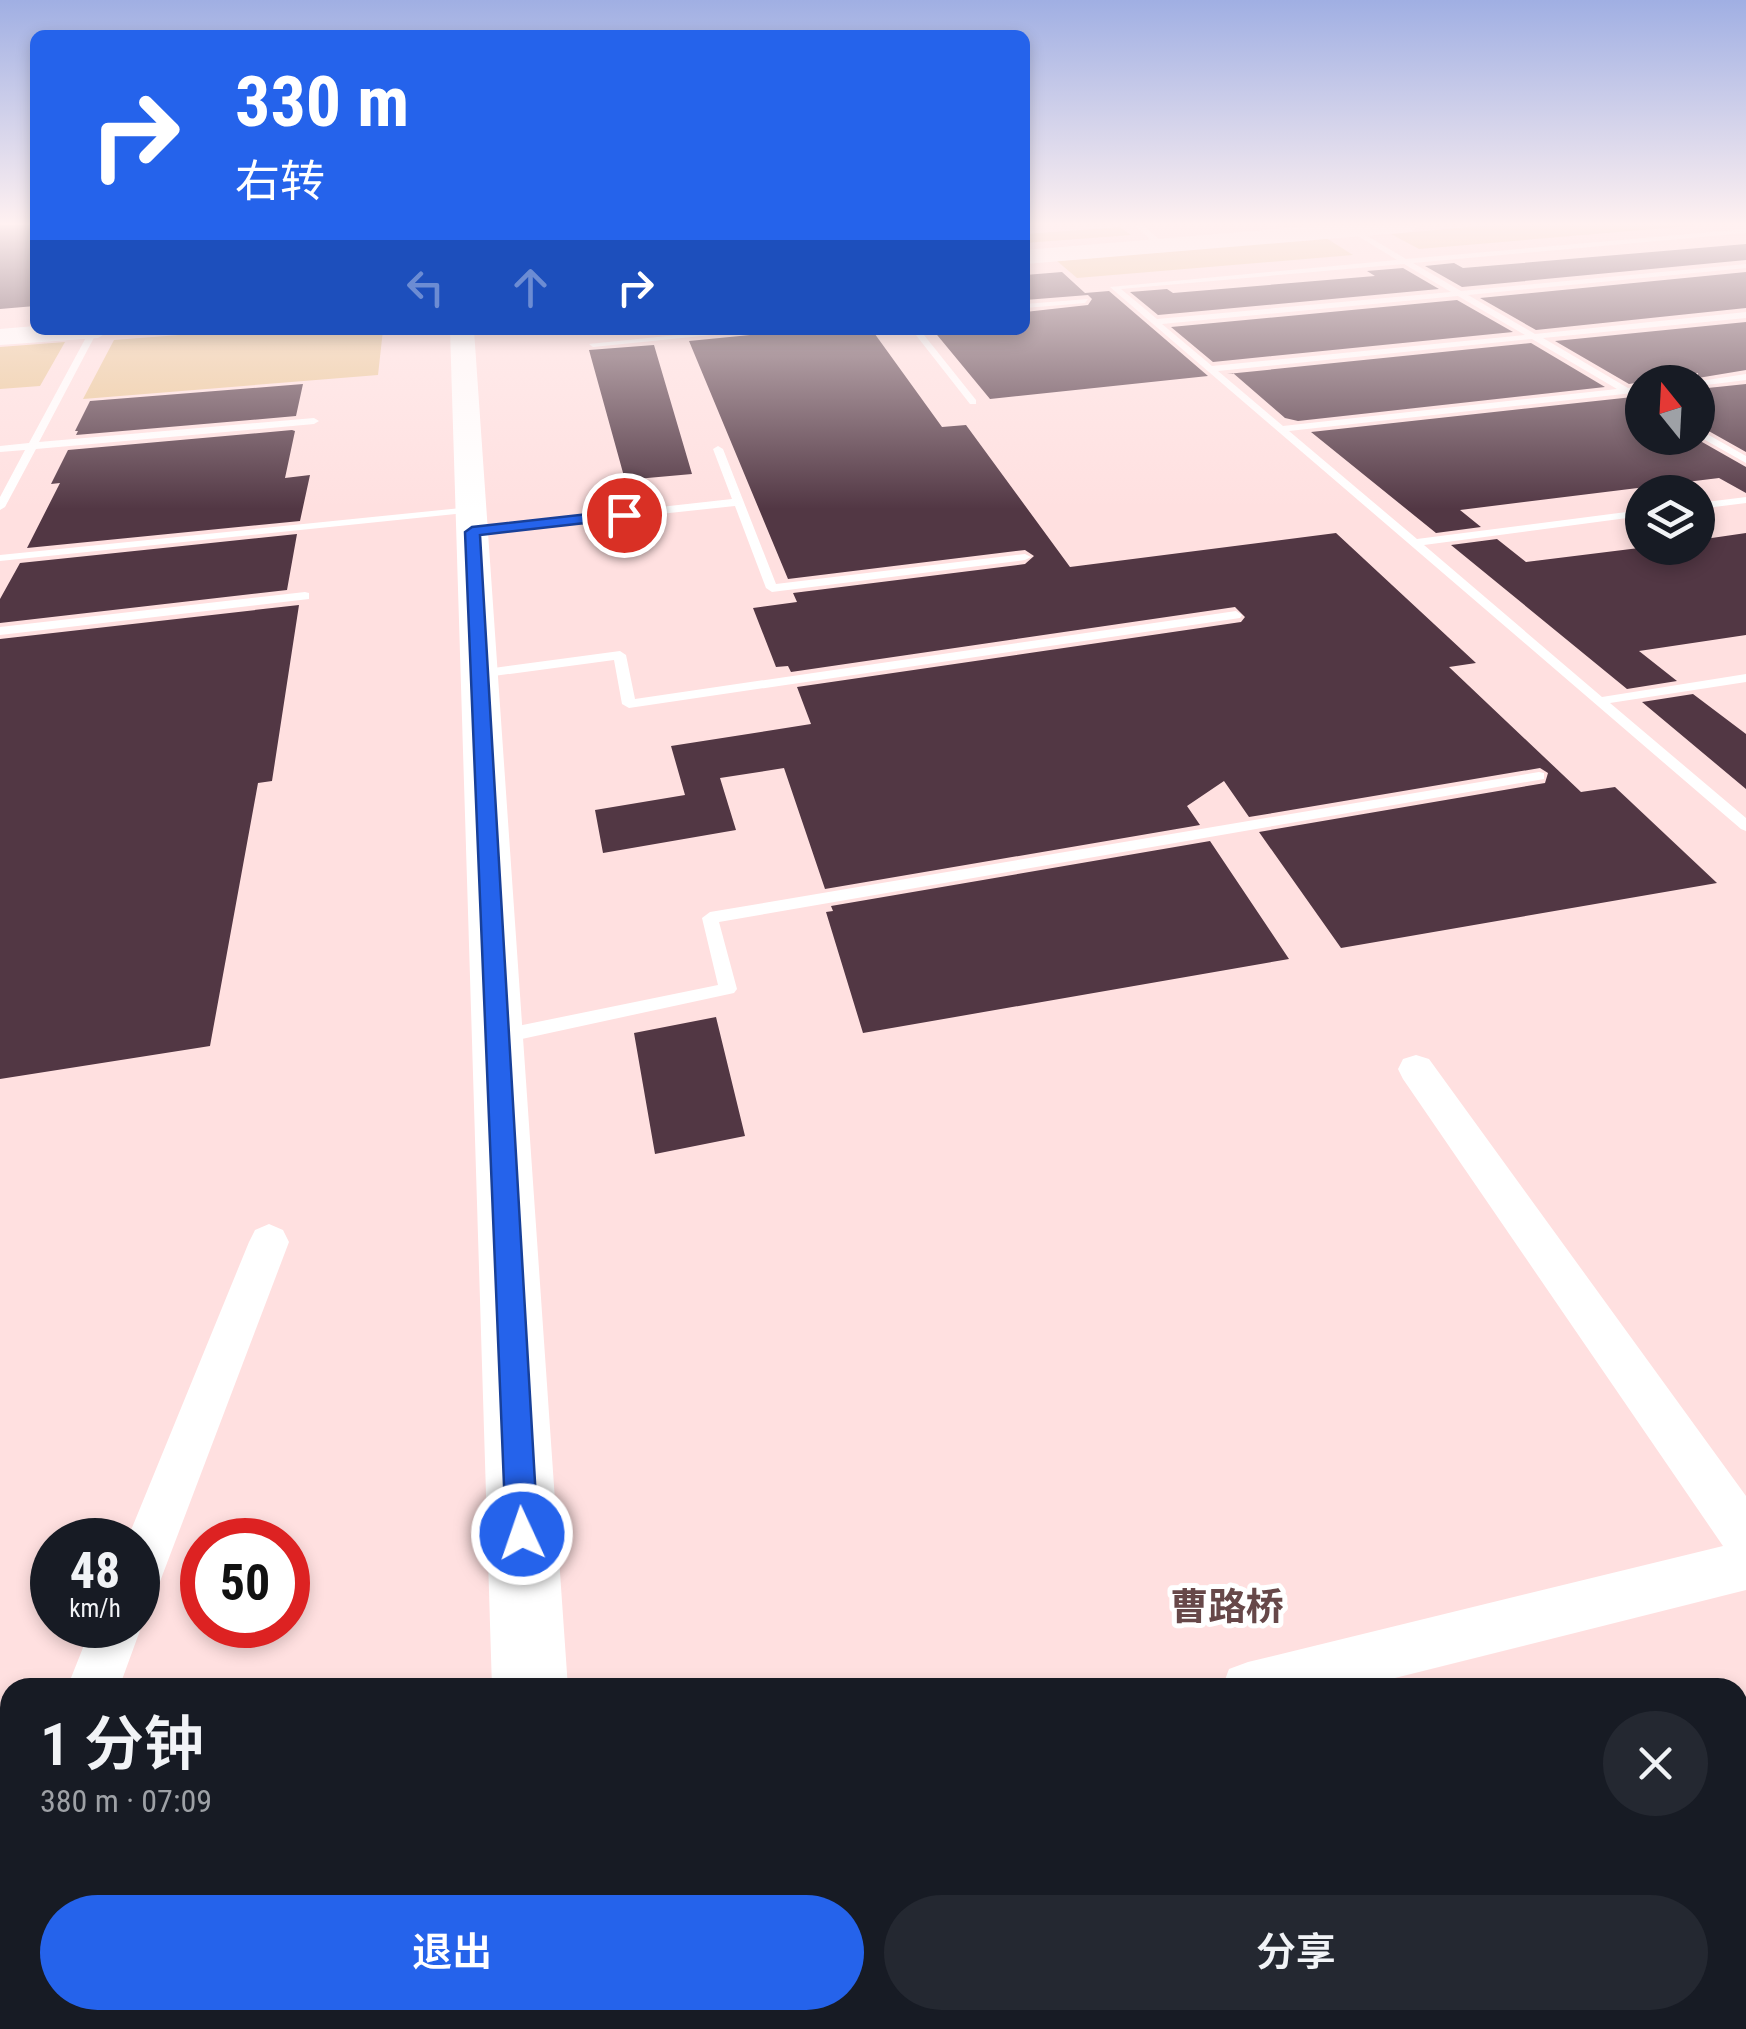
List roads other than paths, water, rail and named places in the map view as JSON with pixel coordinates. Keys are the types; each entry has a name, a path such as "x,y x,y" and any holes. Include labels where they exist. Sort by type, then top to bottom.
{"main road":[{"path":"0,329 30,326"},
{"path":"0,337 30,335"},
{"path":"462,335 530,1678"}],"street":[{"path":"1416,1069 1746,1536"},
{"path":"160,1518 269,1242"},
{"path":"1288,1678 1746,1565"},
{"path":"96,1678 108,1648"}],"lane":[{"path":"1153,320 1746,826"},
{"path":"1156,322 1180,320"},
{"path":"1506,320 1625,389"},
{"path":"1211,369 1699,320"},
{"path":"0,506 92,335"},
{"path":"593,344 698,335"},
{"path":"920,335 973,402"},
{"path":"1715,380 1746,377"},
{"path":"1281,428 1625,390"},
{"path":"0,449 314,421"},
{"path":"1715,442 1746,460"},
{"path":"718,449 772,588 1026,557"},
{"path":"1715,504 1746,500"},
{"path":"0,558 738,502"},
{"path":"1415,543 1625,515"},
{"path":"0,631 305,596"},
{"path":"479,674 620,655 630,704 1236,615"},
{"path":"1600,701 1746,678"},
{"path":"498,1037 728,988 710,918 1539,776"}],"district":[{"name":"曹路桥","path":"1227,1607"}]}
